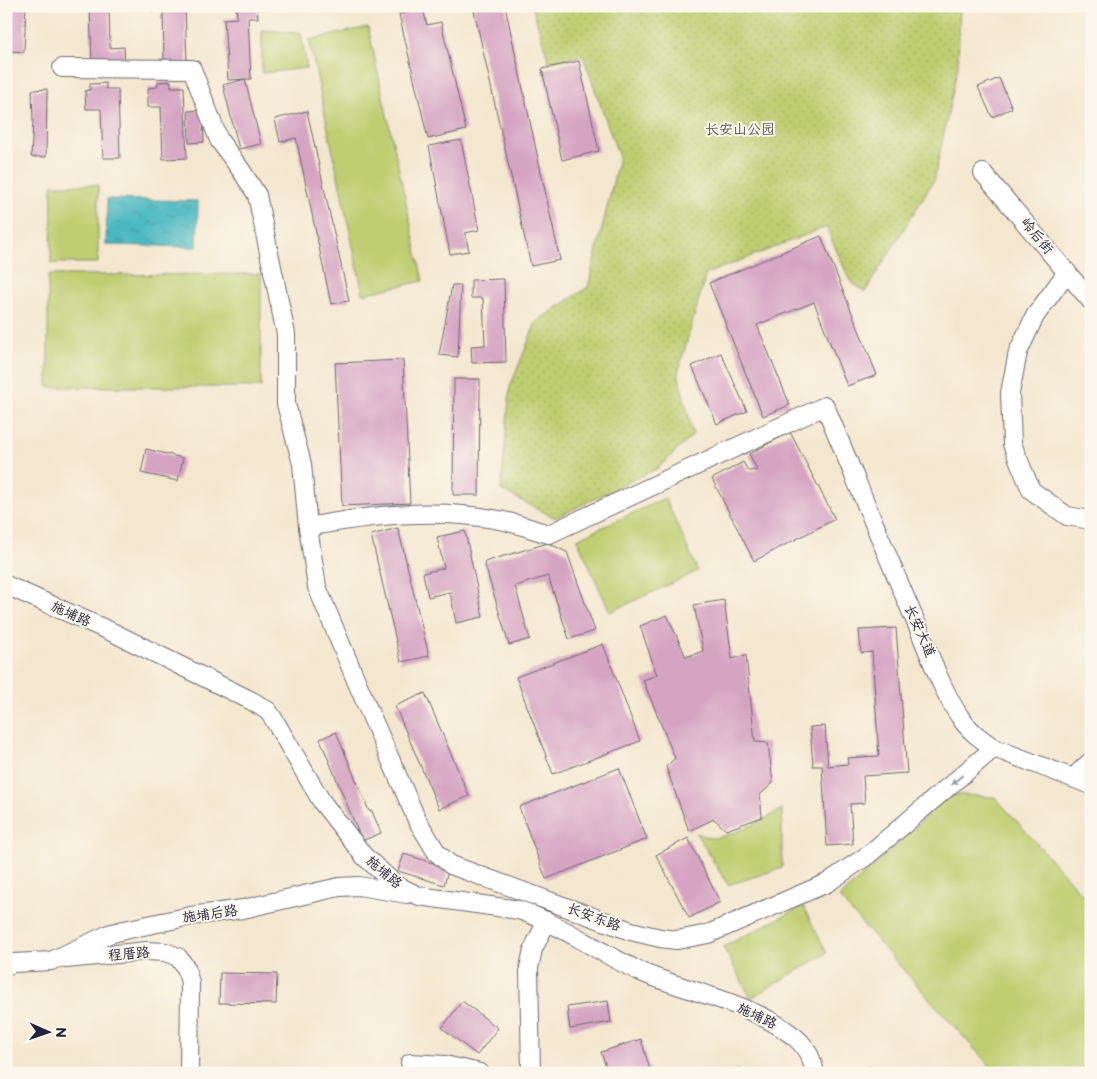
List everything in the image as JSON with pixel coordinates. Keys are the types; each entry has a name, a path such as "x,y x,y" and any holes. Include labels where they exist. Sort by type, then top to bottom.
{"street":[{"name":"长安东路","path":"62,68 192,69 219,140 257,195 286,334 286,404 302,464 308,526 317,587 417,820 437,853 451,865 631,931 677,940 708,934 808,893 827,883 868,855 994,748"},
{"name":"岭后街","path":"983,172 1091,300"},
{"path":"1068,272 1036,316 1018,352 1010,393 1012,444 1031,490 1067,516 1091,520"},
{"name":"长安大道","path":"308,526 343,520 432,512 495,519 549,534 825,406 954,709 969,729 994,748 1091,785"},
{"name":"施埔路","path":"6,585 114,633 252,701 268,711 322,802 364,856 396,885 419,896 519,910 547,921 592,947 640,971 723,1001 791,1033 802,1043 811,1059 815,1073"},
{"path":"1073,778 1091,761"},
{"name":"施埔后路","path":"6,966 13,963 51,961 109,934 124,930 190,916 243,909 339,888 359,886 419,896"},
{"path":"531,1073 529,968 533,949 547,921"},
{"name":"程厝路","path":"51,961 148,951 165,952 178,957 186,968 190,983 189,1073"},
{"path":"410,1063 445,1065 480,1073"}],"green space":[{"name":"长安山公园","path":"532,6 960,6 958,66 934,180 865,292 850,281 826,227 706,274 678,373 693,435 658,468 555,518 501,490 510,387 536,322 588,287 619,157 583,56 549,62"},
{"path":"368,27 423,281 363,294 309,40"},
{"path":"262,30 301,33 307,68 262,73"},
{"path":"52,185 98,185 98,263 51,263"},
{"path":"261,274 261,387 48,387 48,275"},
{"path":"665,498 698,571 610,612 577,539"},
{"path":"950,794 995,797 1091,904 1091,1073 996,1073 839,898"},
{"path":"782,809 782,868 728,885 696,833 716,838 736,832"},
{"path":"803,906 827,953 751,998 723,947"}],"water":[{"path":"107,199 198,201 197,247 106,245"}],"building":[{"path":"6,6 26,6 24,52 6,51"},
{"path":"90,6 109,6 110,48 124,47 125,65 92,66"},
{"path":"151,6 185,6 187,63 164,64 163,11 151,11"},
{"path":"236,6 257,6 258,18 248,18 251,79 228,80 224,19 237,18"},
{"path":"409,6 430,6 423,9 427,25 441,22 466,130 428,139 399,14 410,12"},
{"path":"473,6 505,6 560,260 531,266"},
{"path":"579,61 599,151 562,160 542,69"},
{"path":"999,78 1012,108 992,117 978,87"},
{"path":"245,79 261,144 239,149 223,85"},
{"path":"171,81 171,87 184,87 187,158 163,159 161,107 148,107 148,88 157,87 158,82"},
{"path":"106,83 106,89 118,89 120,158 103,158 101,109 86,109 85,91 90,90 90,84"},
{"path":"47,89 46,157 31,157 32,90"},
{"path":"203,110 204,142 189,143 188,111"},
{"path":"307,111 349,301 331,304 296,138 280,142 275,119"},
{"path":"461,140 479,230 465,233 469,251 450,254 429,146"},
{"path":"821,236 877,375 847,386 814,302 757,325 790,405 763,416 709,283"},
{"path":"504,279 506,362 472,363 471,346 485,345 483,298 471,298 471,280"},
{"path":"452,285 461,285 458,357 439,355"},
{"path":"721,353 747,411 717,424 692,366"},
{"path":"403,360 410,503 342,506 335,363"},
{"path":"454,379 480,379 479,495 453,495"},
{"path":"790,432 835,519 754,561 712,479 743,462 748,471 757,470 749,454"},
{"path":"146,449 183,458 178,481 141,473"},
{"path":"398,528 429,656 401,662 371,535"},
{"path":"465,531 483,617 456,623 450,592 428,597 423,573 444,568 437,537"},
{"path":"548,543 567,552 595,631 569,639 548,576 515,586 530,639 509,645 484,562"},
{"path":"724,600 732,659 746,655 755,742 768,743 773,783 760,795 762,817 726,830 714,819 689,831 666,767 675,758 643,680 657,675 640,626 667,615 686,657 703,651 694,605"},
{"path":"896,628 907,773 863,776 865,803 850,804 853,844 827,846 822,766 813,766 810,727 825,726 828,766 848,764 847,758 879,756 872,652 861,653 859,630"},
{"path":"603,644 640,741 553,774 516,677"},
{"path":"425,693 469,796 439,809 395,706"},
{"path":"336,732 369,811 372,811 381,833 362,841 320,739"},
{"path":"619,768 647,839 546,879 519,807"},
{"path":"688,838 720,902 689,918 656,855"},
{"path":"404,854 449,868 444,885 398,871"},
{"path":"220,973 277,974 276,1004 219,1003"},
{"path":"462,1001 498,1028 477,1055 442,1028"},
{"path":"608,1001 611,1022 570,1029 567,1007"},
{"path":"641,1039 651,1073 608,1073 601,1052"},
{"path":"869,1066 875,1073 863,1073"},
{"path":"740,1069 741,1073 728,1073 728,1072"}]}
